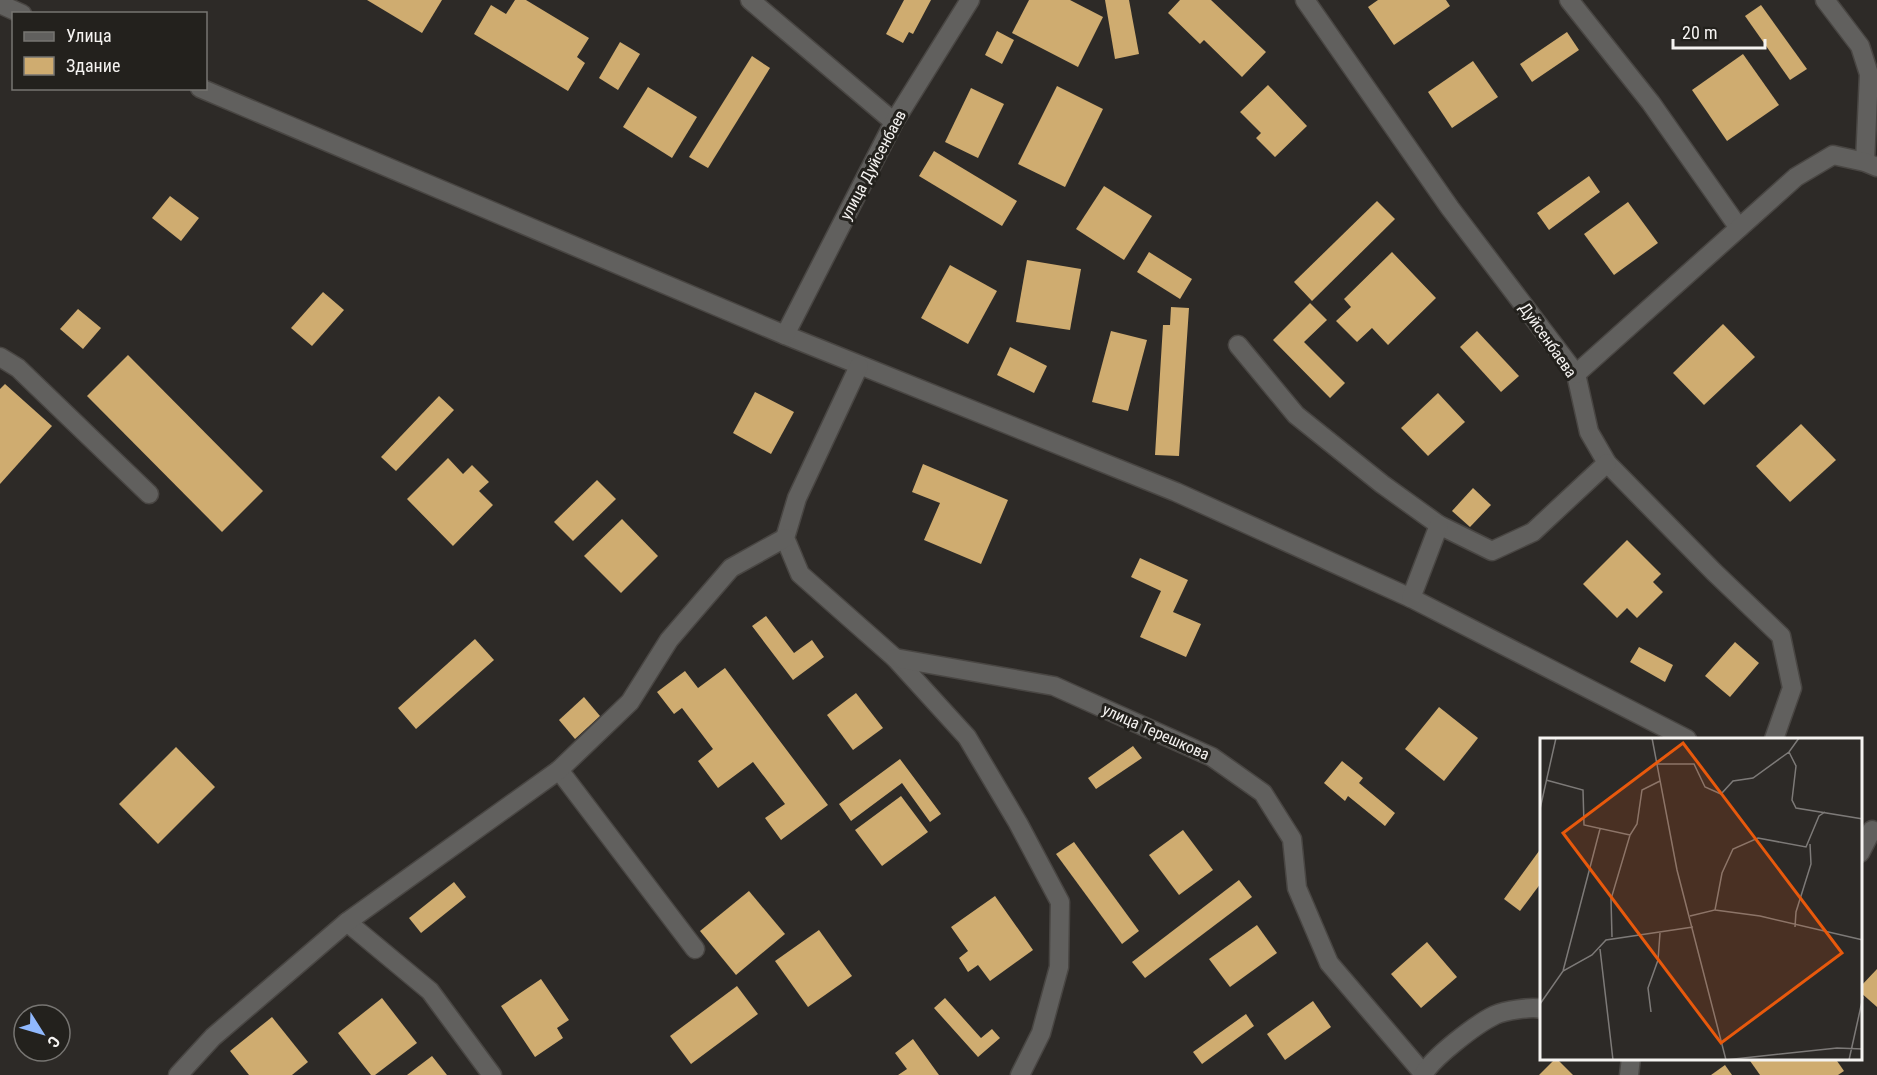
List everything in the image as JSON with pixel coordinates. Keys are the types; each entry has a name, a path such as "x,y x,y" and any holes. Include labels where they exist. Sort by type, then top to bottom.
{"street":[{"path":"750,0 894,122"},
{"name":"улица Дуйсенбаев","path":"785,335 894,122 970,0"},
{"name":"Дуйсенбаева","path":"1305,0 1450,207 1576,374 1589,432 1607,462 1714,572 1781,636 1792,688 1774,738"},
{"path":"1569,0 1651,103 1739,228"},
{"path":"1576,374 1796,177 1833,155 1871,164 1869,74 1860,46 1825,0"},
{"path":"0,4 18,12"},
{"path":"205,90 859,366 1176,492 1411,598 1685,738"},
{"path":"1238,345 1296,415 1382,484 1439,525 1492,551 1533,532 1607,462"},
{"path":"0,357 18,368 149,494"},
{"path":"859,366 797,498 786,538 800,574 895,658 967,737 1018,823 1060,902 1059,967 1041,1033 1020,1075"},
{"path":"1411,598 1439,525"},
{"path":"178,1075 213,1037 347,922 558,770 630,702 669,640 730,568 786,538"},
{"name":"улица Терешкова","path":"895,658 1054,686 1212,757 1263,793 1292,839 1297,888 1329,963 1423,1074"},
{"path":"558,770 695,950"},
{"path":"1862,848 1870,829"},
{"path":"347,922 430,991 492,1075"},
{"path":"1423,1074 1454,1043 1496,1014 1535,1006 1540,1008"},
{"path":"1629,1075 1631,1060"}],"building":[{"path":"367,0 442,0 422,33"},
{"path":"515,0 526,0 589,38 577,57 585,63 568,91 474,34 491,5 506,14"},
{"path":"904,0 931,0 913,34 909,32 903,43 886,34"},
{"path":"1029,0 1070,0 1103,17 1078,67 1012,33"},
{"path":"1105,0 1129,0 1139,54 1115,59"},
{"path":"1180,0 1211,0 1266,52 1242,77 1204,40 1200,44 1168,13"},
{"path":"1378,0 1446,0 1450,6 1394,45 1368,7"},
{"path":"1761,5 1807,69 1790,80 1745,16"},
{"path":"997,31 1014,40 1002,64 985,55"},
{"path":"1567,32 1579,50 1532,82 1520,64"},
{"path":"620,42 640,54 618,90 599,78"},
{"path":"1743,54 1779,105 1727,141 1692,90"},
{"path":"752,56 770,68 708,168 689,157"},
{"path":"1473,61 1498,97 1452,128 1428,92"},
{"path":"1268,85 1307,126 1275,157 1256,138 1261,133 1240,112"},
{"path":"1057,86 1103,109 1065,187 1018,164"},
{"path":"648,87 697,117 672,158 623,127"},
{"path":"971,88 1004,104 978,158 945,142"},
{"path":"934,151 1017,201 1002,226 919,176"},
{"path":"1589,176 1600,192 1549,230 1537,213"},
{"path":"1104,186 1152,216 1124,260 1076,229"},
{"path":"170,196 199,218 181,241 152,218"},
{"path":"1377,201 1395,219 1312,301 1294,282"},
{"path":"1628,202 1658,243 1614,275 1584,234"},
{"path":"1149,252 1192,279 1180,299 1137,272"},
{"path":"1392,252 1436,298 1388,345 1372,328 1357,342 1336,321 1351,307 1344,299"},
{"path":"1027,260 1081,269 1070,330 1016,322"},
{"path":"950,265 997,291 968,344 921,318"},
{"path":"323,292 344,310 312,346 291,328"},
{"path":"1310,303 1327,320 1304,342 1345,383 1330,398 1273,340"},
{"path":"1171,307 1189,308 1179,456 1155,455 1163,325 1170,325"},
{"path":"78,309 101,328 83,349 60,329"},
{"path":"1723,324 1755,357 1704,405 1673,373"},
{"path":"1111,331 1147,340 1128,411 1092,402"},
{"path":"1477,331 1519,376 1501,392 1460,347"},
{"path":"1010,347 1047,366 1034,393 997,375"},
{"path":"128,355 263,491 222,532 87,396"},
{"path":"5,384 52,426 0,484 0,389"},
{"path":"755,392 794,412 771,454 733,433"},
{"path":"1438,393 1465,422 1428,456 1401,428"},
{"path":"439,396 454,410 396,471 381,457"},
{"path":"1801,424 1836,460 1790,502 1756,466"},
{"path":"448,458 463,474 472,465 489,482 479,491 493,505 453,546 407,499"},
{"path":"923,464 1008,500 981,564 924,540 940,503 912,492"},
{"path":"597,480 616,499 573,541 554,522"},
{"path":"1473,488 1491,505 1470,527 1452,511"},
{"path":"622,519 658,556 621,593 584,556"},
{"path":"1627,540 1661,574 1653,582 1663,592 1637,618 1627,608 1617,618 1583,584"},
{"path":"1140,558 1188,580 1173,612 1201,624 1186,657 1140,637 1161,591 1131,577"},
{"path":"766,616 794,653 812,640 824,657 793,680 752,626"},
{"path":"475,639 494,660 416,729 398,708"},
{"path":"1735,642 1759,663 1730,697 1705,676"},
{"path":"1639,647 1673,665 1665,682 1630,662"},
{"path":"725,668 828,805 781,840 765,818 785,804 753,762 718,788 698,761 713,749 682,708 674,714 657,692 685,671 698,688"},
{"path":"856,693 883,728 853,750 827,715"},
{"path":"584,697 600,716 575,739 559,720"},
{"path":"1439,707 1478,738 1444,781 1405,749"},
{"path":"1133,746 1142,758 1096,789 1088,778"},
{"path":"176,747 215,787 158,844 119,804"},
{"path":"900,759 941,814 930,822 902,783 851,821 839,804"},
{"path":"1342,761 1363,778 1359,783 1395,813 1385,826 1348,796 1345,801 1324,783"},
{"path":"901,796 928,832 882,866 855,830"},
{"path":"1183,830 1213,870 1179,895 1149,855"},
{"path":"1074,842 1139,931 1122,944 1056,854"},
{"path":"1539,851 1540,884 1520,911 1504,899"},
{"path":"1239,880 1252,897 1145,978 1132,962"},
{"path":"454,882 466,897 421,933 409,918"},
{"path":"749,891 785,934 736,975 700,931"},
{"path":"995,896 1033,950 990,981 978,965 968,972 959,958 968,951 951,927"},
{"path":"1257,925 1277,953 1230,987 1209,959"},
{"path":"819,930 852,976 808,1007 775,961"},
{"path":"1427,942 1457,977 1421,1008 1391,974"},
{"path":"1877,969 1877,1007 1862,994 1862,985"},
{"path":"541,979 569,1020 557,1028 563,1038 535,1057 501,1006"},
{"path":"737,986 758,1014 691,1064 670,1036"},
{"path":"382,998 417,1043 375,1075 371,1075 338,1033"},
{"path":"945,998 981,1038 992,1029 1000,1038 978,1057 934,1008"},
{"path":"1313,1001 1331,1027 1285,1060 1267,1034"},
{"path":"1246,1014 1254,1026 1202,1064 1193,1052"},
{"path":"272,1017 308,1062 292,1075 249,1075 230,1051"},
{"path":"913,1039 939,1075 898,1075 907,1069 895,1053"},
{"path":"432,1056 447,1075 407,1075"},
{"path":"1554,1060 1558,1060 1573,1075 1539,1075"},
{"path":"1749,1060 1836,1060 1844,1071 1838,1075 1760,1075"},
{"path":"1725,1065 1732,1075 1711,1075"}]}
